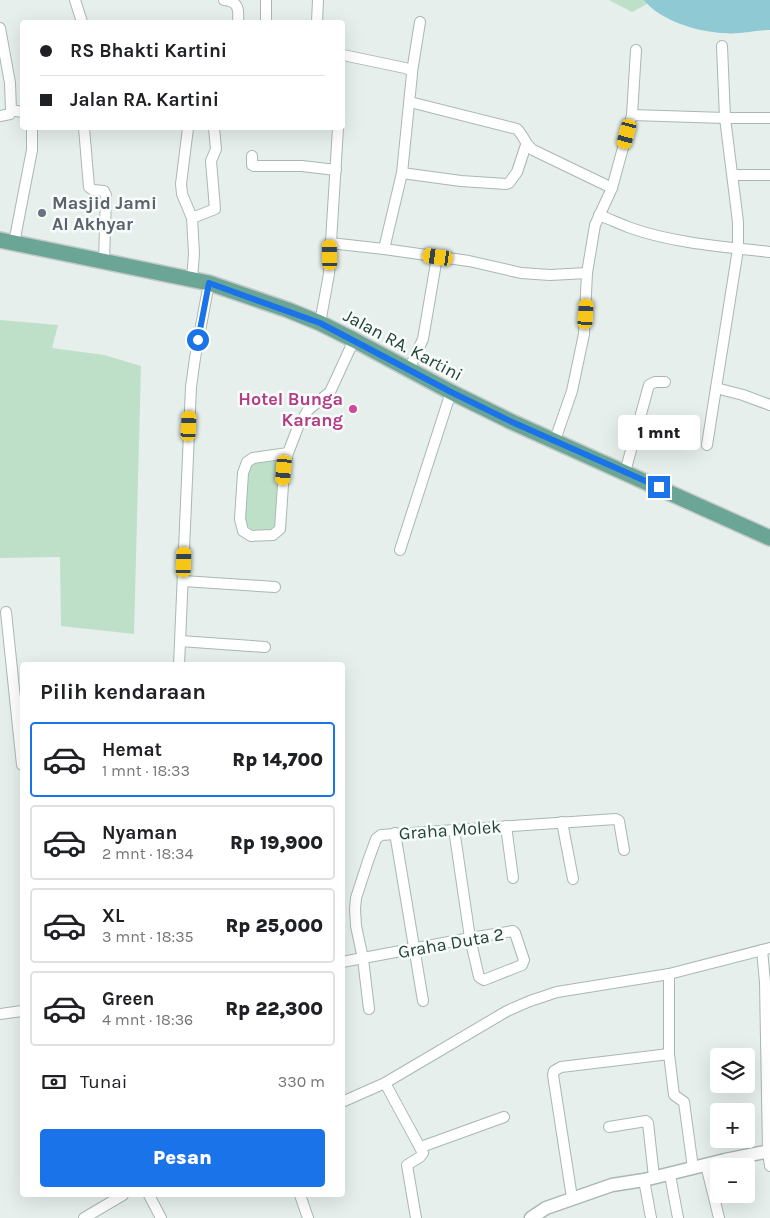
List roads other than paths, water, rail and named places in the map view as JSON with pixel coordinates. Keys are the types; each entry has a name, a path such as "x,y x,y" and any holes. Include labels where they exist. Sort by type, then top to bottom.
{"main road":[{"name":"Jalan RA. Kartini","path":"7,241 209,283 320,323 512,422 556,438 625,472 770,538"}],"street":[{"path":"75,0 81,20"},
{"path":"224,0 233,2 239,9 238,20"},
{"path":"266,0 266,20"},
{"path":"317,20 318,0"},
{"path":"384,249 402,173 412,72 420,22"},
{"path":"0,28 2,49 18,111 0,116"},
{"path":"707,446 738,248 738,222 725,118 722,46"},
{"path":"556,438 572,391 584,334 587,273 595,225 612,188 632,115 636,50"},
{"path":"345,54 405,68 412,72"},
{"path":"410,102 517,129 521,133 526,145 533,150 612,188"},
{"path":"632,115 770,118"},
{"path":"7,241 32,150 32,130"},
{"path":"84,130 89,187 94,190 104,191 106,195 104,261"},
{"path":"188,130 181,184 182,194 192,218 194,254 192,279"},
{"path":"192,218 215,209 211,161 216,149 214,130"},
{"path":"320,323 329,274 338,130"},
{"path":"402,173 478,183 506,184 509,183 517,172 526,145"},
{"path":"252,156 252,164 254,166 302,166 336,170"},
{"path":"733,175 770,175"},
{"path":"599,214 628,227 645,232 711,246 770,252"},
{"path":"330,243 469,261 521,273 550,275 587,273"},
{"path":"409,369 423,339 438,257"},
{"path":"179,662 191,387 209,283"},
{"path":"288,453 253,458 248,462 243,473 240,519 243,531 251,536 273,535 280,529 284,470 298,427 308,410 330,392 354,340"},
{"path":"625,472 649,385 655,382 665,382"},
{"path":"716,388 770,405"},
{"path":"400,550 451,392"},
{"path":"183,581 275,587"},
{"path":"6,612 17,667 20,717"},
{"path":"180,641 265,647"},
{"name":"Graha Molek","path":"363,959 356,926 356,898 376,839 381,835 616,819 619,821 624,850"},
{"path":"562,822 573,879"},
{"path":"506,826 513,878"},
{"path":"454,829 470,938"},
{"path":"395,833 423,1001"},
{"name":"Graha Duta 2","path":"345,962 470,938 513,931 524,960 522,965 484,980 479,977 470,938"},
{"path":"345,1101 385,1083 507,1010 530,1001 557,992 669,974 766,949 770,1166"},
{"path":"363,959 370,1009"},
{"path":"669,974 669,1054 674,1095 683,1100 685,1104 693,1168"},
{"path":"0,1014 20,1012"},
{"path":"572,1198 553,1075 554,1071 561,1068 669,1054"},
{"path":"385,1083 423,1153 407,1165 416,1218"},
{"path":"420,1147 504,1117"},
{"path":"609,1127 648,1122 651,1218"},
{"path":"531,1218 546,1208 612,1185 670,1175 693,1168 769,1152"},
{"path":"706,1165 719,1218"},
{"path":"670,1175 678,1218"},
{"path":"90,1216 120,1197"},
{"path":"150,1197 161,1218"},
{"path":"301,1197 308,1218"}],"water":[{"path":"644,0 770,0 770,30 729,33 702,30 669,19"}],"place":[{"name":"Masjid Jami Al Akhyar","path":"42,213"},
{"name":"Hotel Bunga Karang","path":"353,409"}]}
